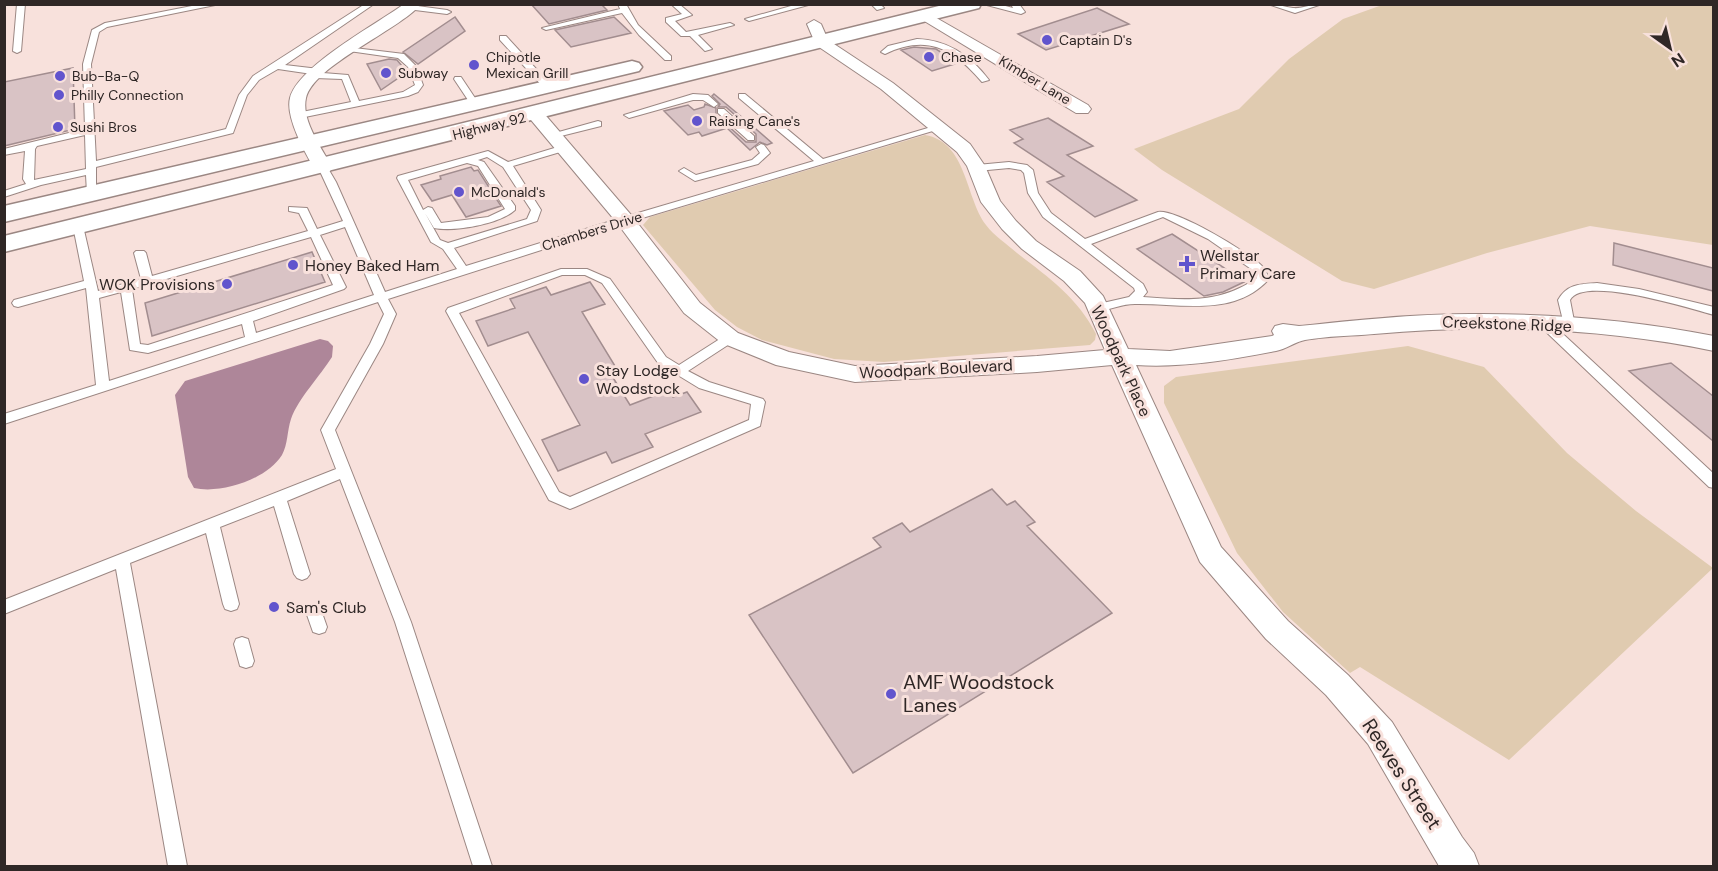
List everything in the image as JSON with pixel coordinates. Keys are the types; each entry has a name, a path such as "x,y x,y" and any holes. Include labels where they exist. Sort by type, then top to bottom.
{"main road":[{"name":"Highway 92","path":"772,34 812,19 926,16 972,4"},
{"name":"Highway 92","path":"4,244 535,114 812,19 883,6"},
{"name":"Highway 92","path":"4,214 92,176 311,143 708,48 735,33"}],"street":[{"path":"323,167 300,115 298,96 302,86 412,6"},
{"name":"Kimber Lane","path":"926,16 1082,109"},
{"name":"Woodpark Place","path":"812,19 887,86 941,127 964,148 977,168 991,202 1009,225 1029,245 1072,276 1095,302 1210,554 1276,630 1337,685"},
{"name":"Woodpark Boulevard","path":"535,114 625,220 692,308 730,338 784,359 855,374 1120,356"},
{"name":"Creekstone Ridge","path":"1120,356 1170,359 1277,343 1299,333 1415,323 1482,321 1644,331 1713,344"},
{"name":"Reeves Street","path":"1337,685 1380,733 1461,867"}],"lane":[{"path":"17,51 21,4"},
{"path":"92,176 87,64 92,56 93,32 96,28 217,4"},
{"path":"31,147 28,180 31,183 38,183 92,176 230,131 243,95 256,78 371,4"},
{"path":"674,4 688,15 669,20 684,34 735,33"},
{"path":"986,4 1025,13 1014,4"},
{"path":"1271,4 1295,11 1319,4"},
{"path":"412,6 447,12"},
{"path":"546,28 623,7 642,35 668,58"},
{"path":"749,19 812,19"},
{"path":"692,34 708,48"},
{"path":"503,38 548,87"},
{"path":"885,52 890,48 915,41 933,42 966,61 985,81"},
{"path":"300,115 405,94 415,90 419,85 412,66 401,56 350,49"},
{"path":"277,66 345,77 356,104"},
{"path":"458,79 474,104"},
{"path":"742,96 821,162"},
{"path":"629,115 693,97 705,97 751,138"},
{"path":"507,165 598,124"},
{"name":"Chambers Drive","path":"4,419 625,220 941,127"},
{"path":"4,152 90,131"},
{"path":"684,171 694,178 755,162 765,153 761,147"},
{"path":"447,247 532,221 536,210 507,165 488,154 402,178 436,242 447,247 464,271"},
{"path":"412,200 424,204 438,226 491,220 510,210 510,206 480,164 467,160"},
{"path":"977,168 1009,165 1024,167 1029,172 1033,194 1047,215 1139,286 1141,292 1133,300"},
{"path":"323,167 390,314 384,329 338,407 328,430 403,622 483,867"},
{"path":"4,194 38,183"},
{"path":"126,286 134,347 148,349 340,287 303,210 293,209"},
{"path":"1083,243 1162,214 1168,215 1212,237 1259,269 1263,279 1245,292 1214,303 1133,300 1098,308"},
{"path":"18,303 92,289 126,286 349,223"},
{"path":"78,226 92,289 103,387"},
{"path":"140,253 147,280"},
{"path":"561,272 587,272 606,281 662,360 679,371 704,385 758,402 756,423 570,503 554,496 452,310 561,272"},
{"path":"1713,311 1631,291 1606,287 1583,287 1568,292 1557,326 1713,483"},
{"path":"246,319 252,339"},
{"path":"679,371 730,338"},
{"path":"4,607 344,472"},
{"path":"279,498 302,574"},
{"path":"212,525 231,604"},
{"path":"122,560 177,867"},
{"path":"242,644 246,661"}],"shaded area":[{"path":"1382,5 1713,5 1713,245 1590,226 1487,253 1374,289 1342,281 1162,170 1134,149 1239,109 1289,59 1343,19"},
{"path":"925,135 939,140 957,159 979,213 989,229 1051,280 1089,321 1096,334 1095,340 1090,345 884,362 834,359 762,340 737,327 715,310 643,225 650,217"},
{"path":"320,339 328,341 333,346 332,357 294,411 284,451 275,464 254,478 229,487 194,488 188,477 175,395 185,381"},
{"path":"1408,346 1484,367 1567,453 1636,511 1713,568 1509,760 1360,667 1350,673 1283,612 1237,553 1164,403 1164,386 1176,377"}],"building":[{"path":"531,4 601,4 607,10 549,24"},
{"path":"1097,8 1129,24 1046,50 1018,34"},
{"path":"455,17 465,31 418,64 403,52"},
{"path":"614,17 631,33 571,47 555,30"},
{"name":"Chase","path":"914,47 936,49 958,63 932,71 901,50"},
{"name":"Subway","path":"389,59 397,60 407,72 381,90 367,64"},
{"path":"73,68 75,129 4,146 4,82"},
{"name":"Raising Cane's","path":"714,94 772,143 767,145 760,142 750,150 727,128 702,136 699,132 688,135 664,111 688,105 694,110 704,107 705,104 716,108 716,115 746,142 756,142 756,134 726,107 718,107 720,104 712,96"},
{"path":"1048,118 1093,146 1067,155 1137,200 1095,217 1047,182 1064,176 1014,143 1023,139 1010,130"},
{"name":"McDonald's","path":"471,167 474,171 478,170 501,206 466,217 452,195 432,201 421,185 441,179 440,176"},
{"path":"1172,234 1244,282 1223,292 1204,296 1137,249"},
{"path":"1614,243 1713,268 1713,291 1613,265"},
{"path":"312,252 325,282 152,336 145,303"},
{"name":"Stay Lodge Woodstock","path":"590,282 605,304 582,312 615,366 607,368 630,405 669,390 673,397 687,392 701,412 645,434 653,447 612,463 606,452 558,471 542,440 580,425 528,332 488,346 476,321 515,308 510,299 546,287 551,295"},
{"path":"1671,363 1713,396 1713,441 1629,371"},
{"name":"AMF Woodstock Lanes","path":"992,489 1007,505 1015,501 1035,522 1027,526 1112,613 853,773 749,615 881,547 873,538 902,523 910,532"}],"place":[{"name":"Captain D's","path":"1047,40"},
{"name":"Chase","path":"929,57"},
{"name":"Chipotle Mexican Grill","path":"474,65"},
{"name":"Subway","path":"386,73"},
{"name":"Bub-Ba-Q","path":"60,76"},
{"name":"Philly Connection","path":"59,95"},
{"name":"Raising Cane's","path":"697,121"},
{"name":"Sushi Bros","path":"58,127"},
{"name":"McDonald's","path":"459,192"},
{"name":"Wellstar Primary Care","path":"1187,264"},
{"name":"Honey Baked Ham","path":"293,265"},
{"name":"WOK Provisions","path":"227,284"},
{"name":"Stay Lodge Woodstock","path":"584,379"},
{"name":"Sam's Club","path":"274,607"},
{"name":"AMF Woodstock Lanes","path":"891,694"}]}
